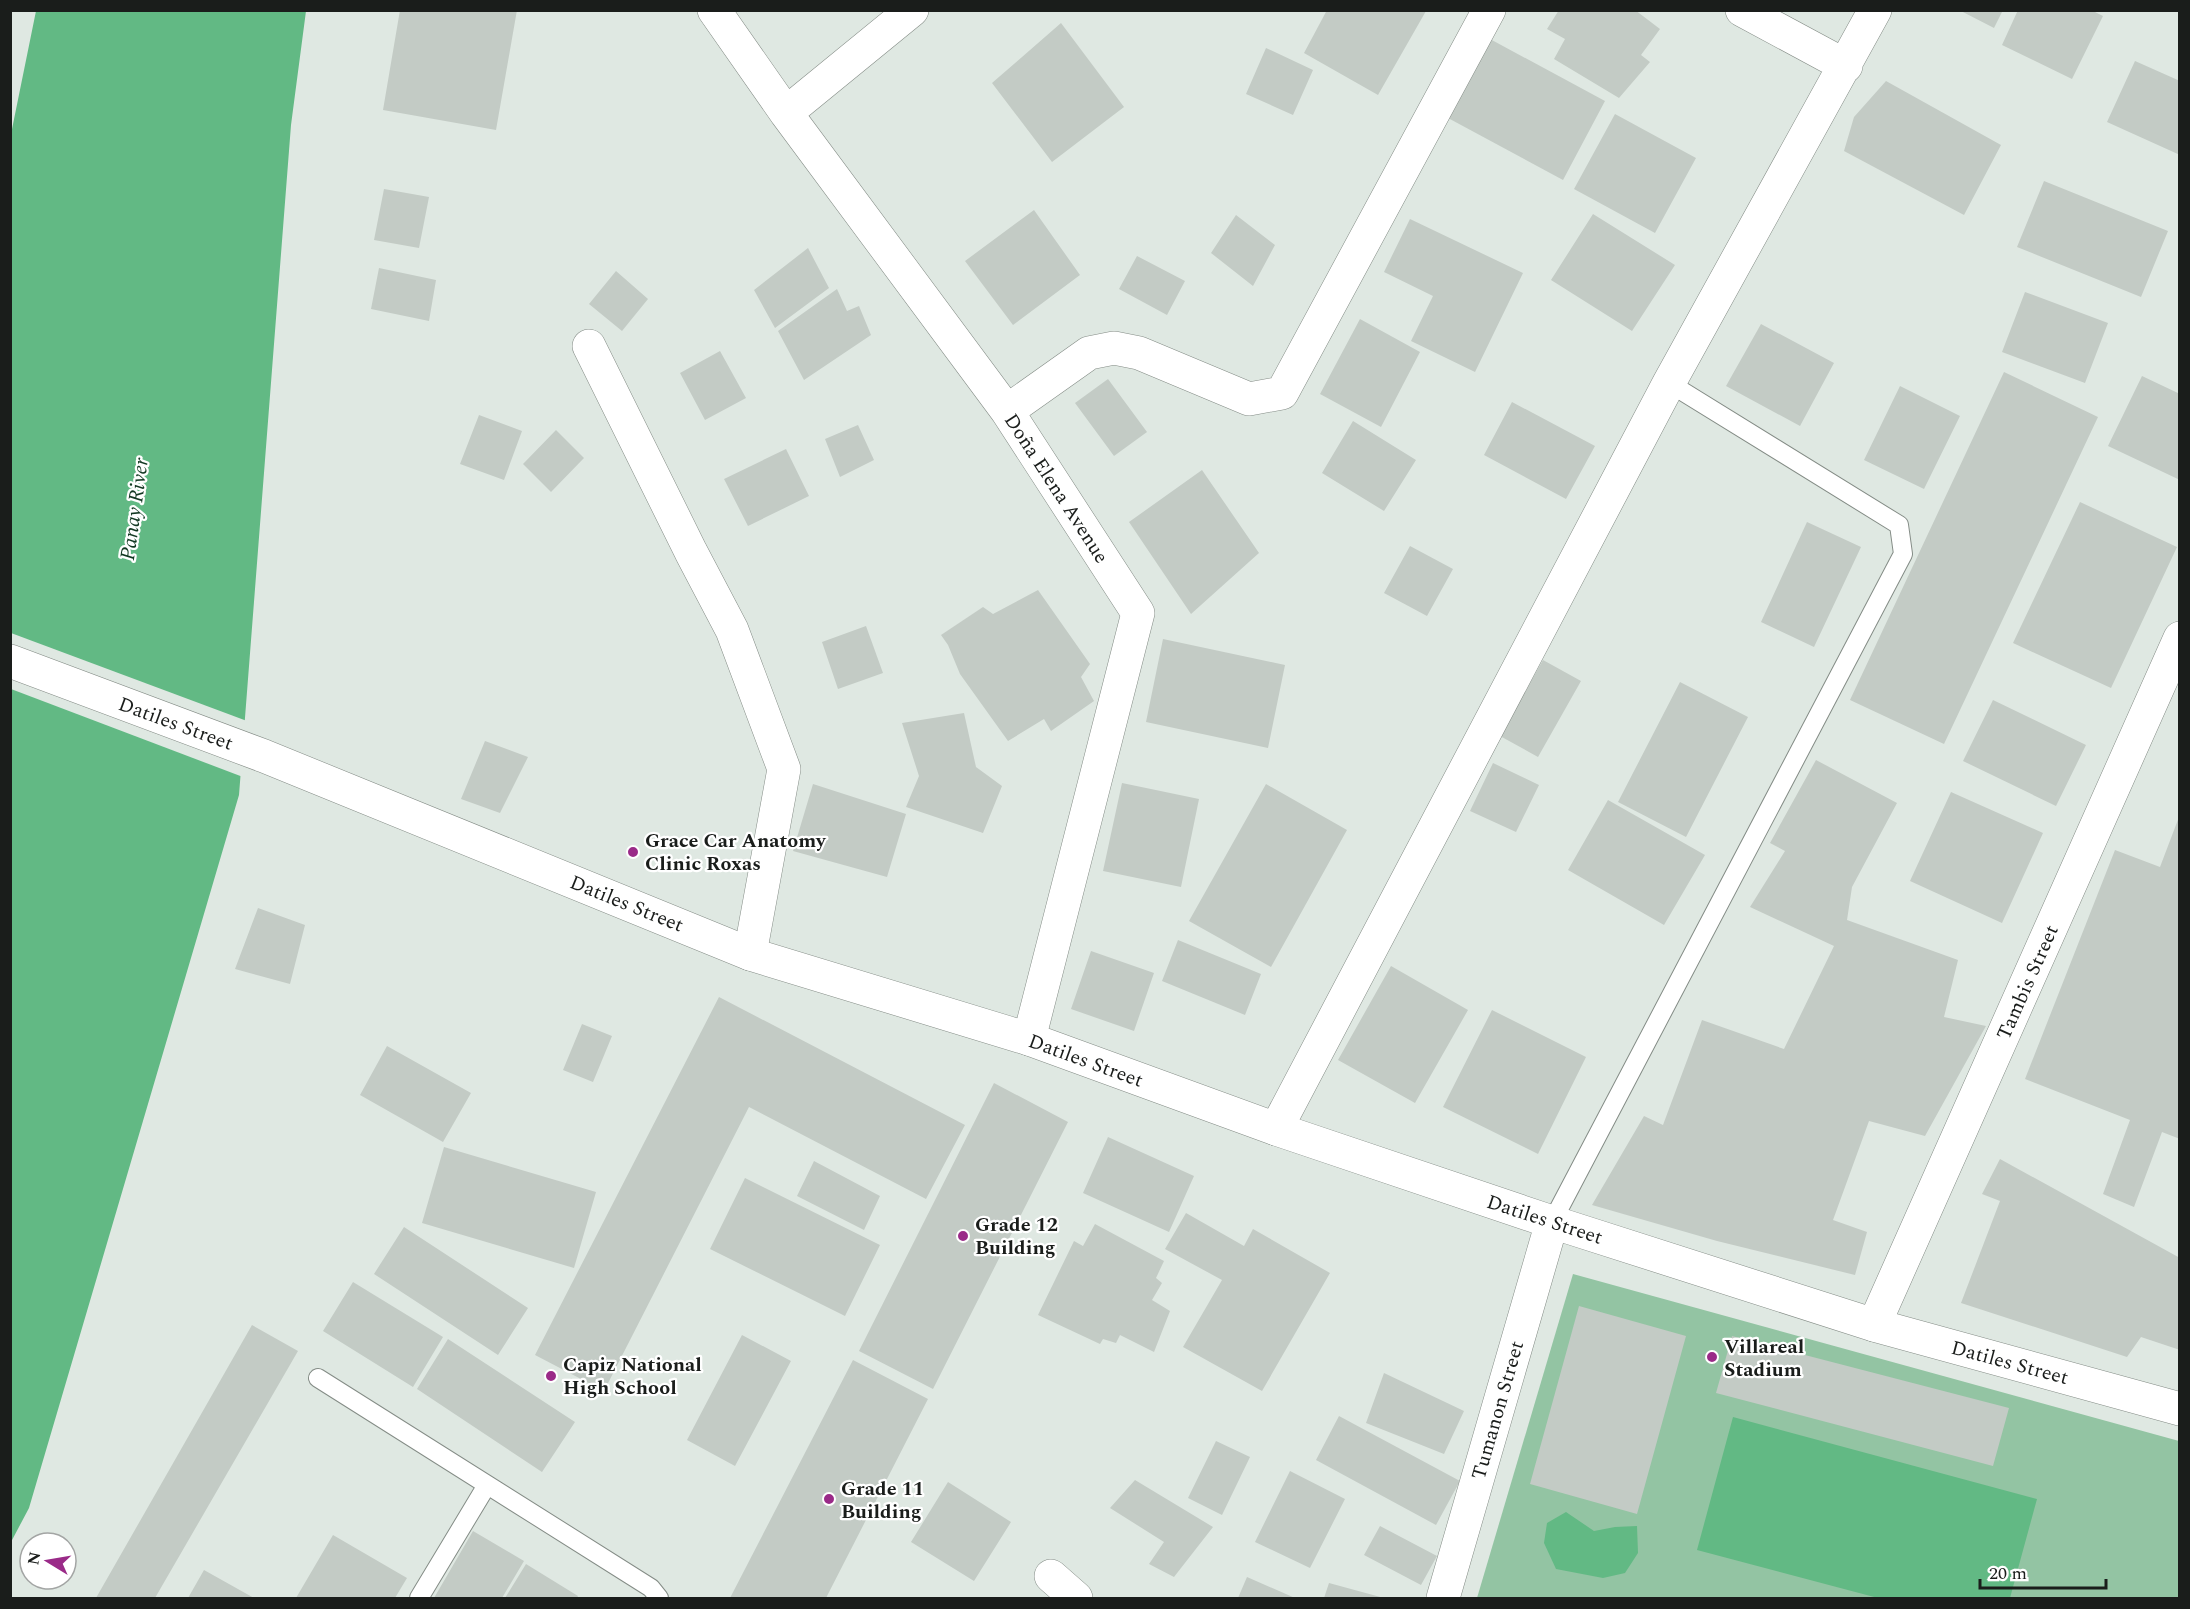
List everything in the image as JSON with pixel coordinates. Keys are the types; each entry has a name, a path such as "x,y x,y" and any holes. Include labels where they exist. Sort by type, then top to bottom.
{"street":[{"name":"Doña Elena Avenue","path":"714,10 786,114 1007,411 1138,613 1029,1039"},
{"path":"786,114 912,10"},
{"path":"1007,411 1089,353 1114,348 1139,353 1249,399 1282,393 1489,10"},
{"path":"1742,10 1846,66"},
{"path":"1276,1129 1669,383 1875,10"},
{"path":"589,346 732,630 784,770 750,954"},
{"name":"Tambis Street","path":"1874,1325 2180,638"},
{"name":"Datiles Street","path":"10,661 264,756 750,954 1029,1039 1276,1129 1552,1222 1874,1325 2180,1409"},
{"name":"Tumanon Street","path":"1443,1599 1552,1222"},
{"path":"1051,1576 1076,1599"}],"lane":[{"path":"1552,1222 1903,554 1899,525 1669,383"},
{"path":"318,1378 651,1588 658,1599"},
{"path":"419,1599 487,1485"}],"shaded area":[{"name":"Villareal Stadium","path":"1573,1274 2179,1441 2179,1598 1477,1598"}],"water":[{"name":"Panay River","path":"36,11 306,11 291,125 239,795 29,1508 11,1542 11,134"},
{"path":"1733,1417 2037,1499 2010,1598 1878,1598 1697,1550"},
{"path":"1566,1512 1594,1531 1637,1526 1638,1553 1625,1573 1603,1578 1556,1569 1544,1543 1547,1523"}],"pier":[{"path":"11,633 247,721 243,777 11,689"}],"building":[{"path":"400,10 517,10 496,130 383,110"},
{"path":"1327,10 1426,11 1378,95 1304,53"},
{"path":"1559,10 1635,10 1660,29 1641,55 1650,62 1619,98 1554,59 1565,39 1547,29"},
{"path":"1959,10 2003,10 1994,28"},
{"path":"2018,10 2091,10 2103,16 2072,79 2002,45"},
{"path":"1061,23 1124,107 1052,162 992,83"},
{"path":"1490,39 1605,101 1563,180 1448,118"},
{"path":"1266,48 1313,70 1293,115 1246,94"},
{"path":"2135,61 2180,81 2180,155 2107,122"},
{"path":"1886,81 2001,145 1964,215 1844,151 1854,117"},
{"path":"1615,114 1696,158 1655,233 1574,189"},
{"path":"2044,181 2168,231 2141,297 2017,247"},
{"path":"384,189 429,197 419,248 374,240"},
{"path":"1034,210 1080,275 1013,325 965,261"},
{"path":"1593,214 1675,265 1632,331 1551,280"},
{"path":"1236,215 1275,245 1253,286 1211,253"},
{"path":"1410,219 1523,273 1475,372 1411,341 1433,296 1384,272"},
{"path":"808,248 829,288 775,328 754,290"},
{"path":"1137,256 1185,281 1167,315 1119,289"},
{"path":"379,268 436,280 429,321 371,309"},
{"path":"616,271 648,299 622,331 589,304"},
{"path":"837,289 847,311 859,306 871,335 804,380 778,331"},
{"path":"2025,292 2108,323 2085,383 2002,352"},
{"path":"1360,319 1420,352 1381,427 1320,394"},
{"path":"1761,324 1834,363 1800,426 1726,386"},
{"path":"720,351 746,398 705,420 680,373"},
{"path":"2004,372 2098,417 1944,744 1850,700"},
{"path":"2142,376 2180,394 2180,480 2108,446"},
{"path":"1108,379 1147,432 1114,456 1075,403"},
{"path":"1900,386 1960,416 1924,489 1864,460"},
{"path":"1512,402 1595,446 1566,499 1484,455"},
{"path":"479,415 522,431 504,480 460,464"},
{"path":"1353,421 1416,460 1384,511 1322,473"},
{"path":"858,425 874,460 840,477 825,439"},
{"path":"556,430 584,458 551,492 523,464"},
{"path":"786,449 809,496 748,526 724,479"},
{"path":"1202,470 1259,553 1191,614 1129,522"},
{"path":"2080,502 2177,547 2111,688 2013,643"},
{"path":"1807,522 1861,547 1814,647 1761,622"},
{"path":"1410,546 1453,569 1427,616 1384,593"},
{"path":"1038,590 1090,664 1081,677 1094,701 1051,731 1044,719 1008,741 960,674 948,645 941,635 983,607 993,614"},
{"path":"866,626 883,673 838,689 822,642"},
{"path":"1163,639 1285,665 1268,748 1146,722"},
{"path":"1543,660 1581,681 1538,757 1500,736"},
{"path":"1680,682 1748,717 1686,837 1618,802"},
{"path":"1993,700 2086,745 2056,806 1963,761"},
{"path":"964,713 976,767 1002,786 983,833 906,807 919,776 902,723"},
{"path":"485,741 528,757 500,813 461,799"},
{"path":"1816,760 1897,803 1852,887 1847,920 1958,960 1944,1017 1986,1026 1925,1136 1869,1121 1833,1220 1867,1232 1855,1275 1717,1241 1592,1205 1644,1116 1663,1125 1702,1020 1784,1049 1834,946 1750,907 1785,851 1770,843"},
{"path":"1493,763 1539,785 1516,832 1470,811"},
{"path":"1122,783 1199,799 1181,887 1103,871"},
{"path":"813,784 906,814 887,877 793,851"},
{"path":"1266,784 1347,830 1271,967 1189,921"},
{"path":"1951,792 2043,833 2002,923 1910,881"},
{"path":"1608,800 1705,855 1664,925 1568,870"},
{"path":"2179,817 2180,1139 2162,1132 2134,1207 2103,1194 2130,1120 2025,1079 2115,850 2160,867"},
{"path":"258,908 305,925 290,984 235,969"},
{"path":"1178,940 1261,974 1245,1015 1162,981"},
{"path":"1091,951 1154,973 1134,1031 1071,1009"},
{"path":"1391,966 1468,1010 1415,1103 1338,1060"},
{"path":"719,997 965,1125 926,1199 749,1107 604,1391 535,1355"},
{"path":"1492,1010 1586,1057 1538,1154 1443,1107"},
{"path":"582,1024 612,1036 593,1082 563,1070"},
{"path":"387,1046 471,1093 443,1142 360,1095"},
{"name":"Grade 12 Building","path":"994,1083 1068,1122 933,1389 859,1351"},
{"path":"1108,1137 1194,1176 1169,1232 1083,1193"},
{"path":"444,1147 596,1192 574,1268 422,1223"},
{"path":"2000,1159 2180,1258 2180,1350 2141,1337 2127,1357 1961,1303 2000,1201 1982,1194"},
{"path":"814,1161 880,1196 864,1230 797,1196"},
{"path":"745,1178 880,1245 845,1316 710,1249"},
{"path":"1186,1213 1244,1246 1253,1229 1330,1273 1262,1391 1183,1347 1222,1280 1165,1249"},
{"path":"1095,1224 1164,1261 1156,1278 1162,1283 1152,1300 1170,1311 1154,1352 1120,1335 1116,1343 1103,1339 1100,1344 1038,1315 1074,1241 1083,1246"},
{"path":"404,1227 528,1308 498,1355 374,1274"},
{"path":"353,1282 443,1337 413,1387 323,1331"},
{"path":"1579,1306 1686,1336 1637,1514 1530,1484"},
{"path":"252,1325 298,1351 155,1598 96,1598"},
{"path":"742,1335 791,1361 735,1466 687,1440"},
{"path":"1732,1336 2009,1408 1993,1466 1716,1393"},
{"path":"448,1339 575,1422 542,1472 417,1389"},
{"name":"Grade 11 Building","path":"853,1360 928,1399 826,1598 730,1598"},
{"path":"1384,1373 1464,1411 1444,1454 1366,1423"},
{"path":"1339,1416 1460,1481 1436,1525 1316,1460"},
{"path":"1216,1441 1250,1457 1222,1515 1188,1498"},
{"path":"1290,1471 1345,1499 1310,1568 1255,1542"},
{"path":"1135,1480 1213,1527 1174,1577 1149,1564 1164,1542 1110,1508"},
{"path":"948,1482 1011,1522 974,1581 911,1542"},
{"path":"1380,1526 1437,1556 1421,1585 1364,1555"},
{"path":"473,1531 524,1561 502,1598 434,1598"},
{"path":"333,1535 407,1578 395,1598 296,1598"},
{"path":"526,1564 578,1596 577,1598 505,1598"},
{"path":"204,1570 254,1598 188,1598"},
{"path":"1247,1577 1295,1598 1238,1598"},
{"path":"1329,1583 1384,1598 1324,1598"}],"place":[{"name":"Grace Car Anatomy Clinic Roxas","path":"633,852"},
{"name":"Grade 12 Building","path":"963,1236"},
{"name":"Villareal Stadium","path":"1712,1357"},
{"name":"Capiz National High School","path":"551,1376"},
{"name":"Grade 11 Building","path":"829,1499"}]}
